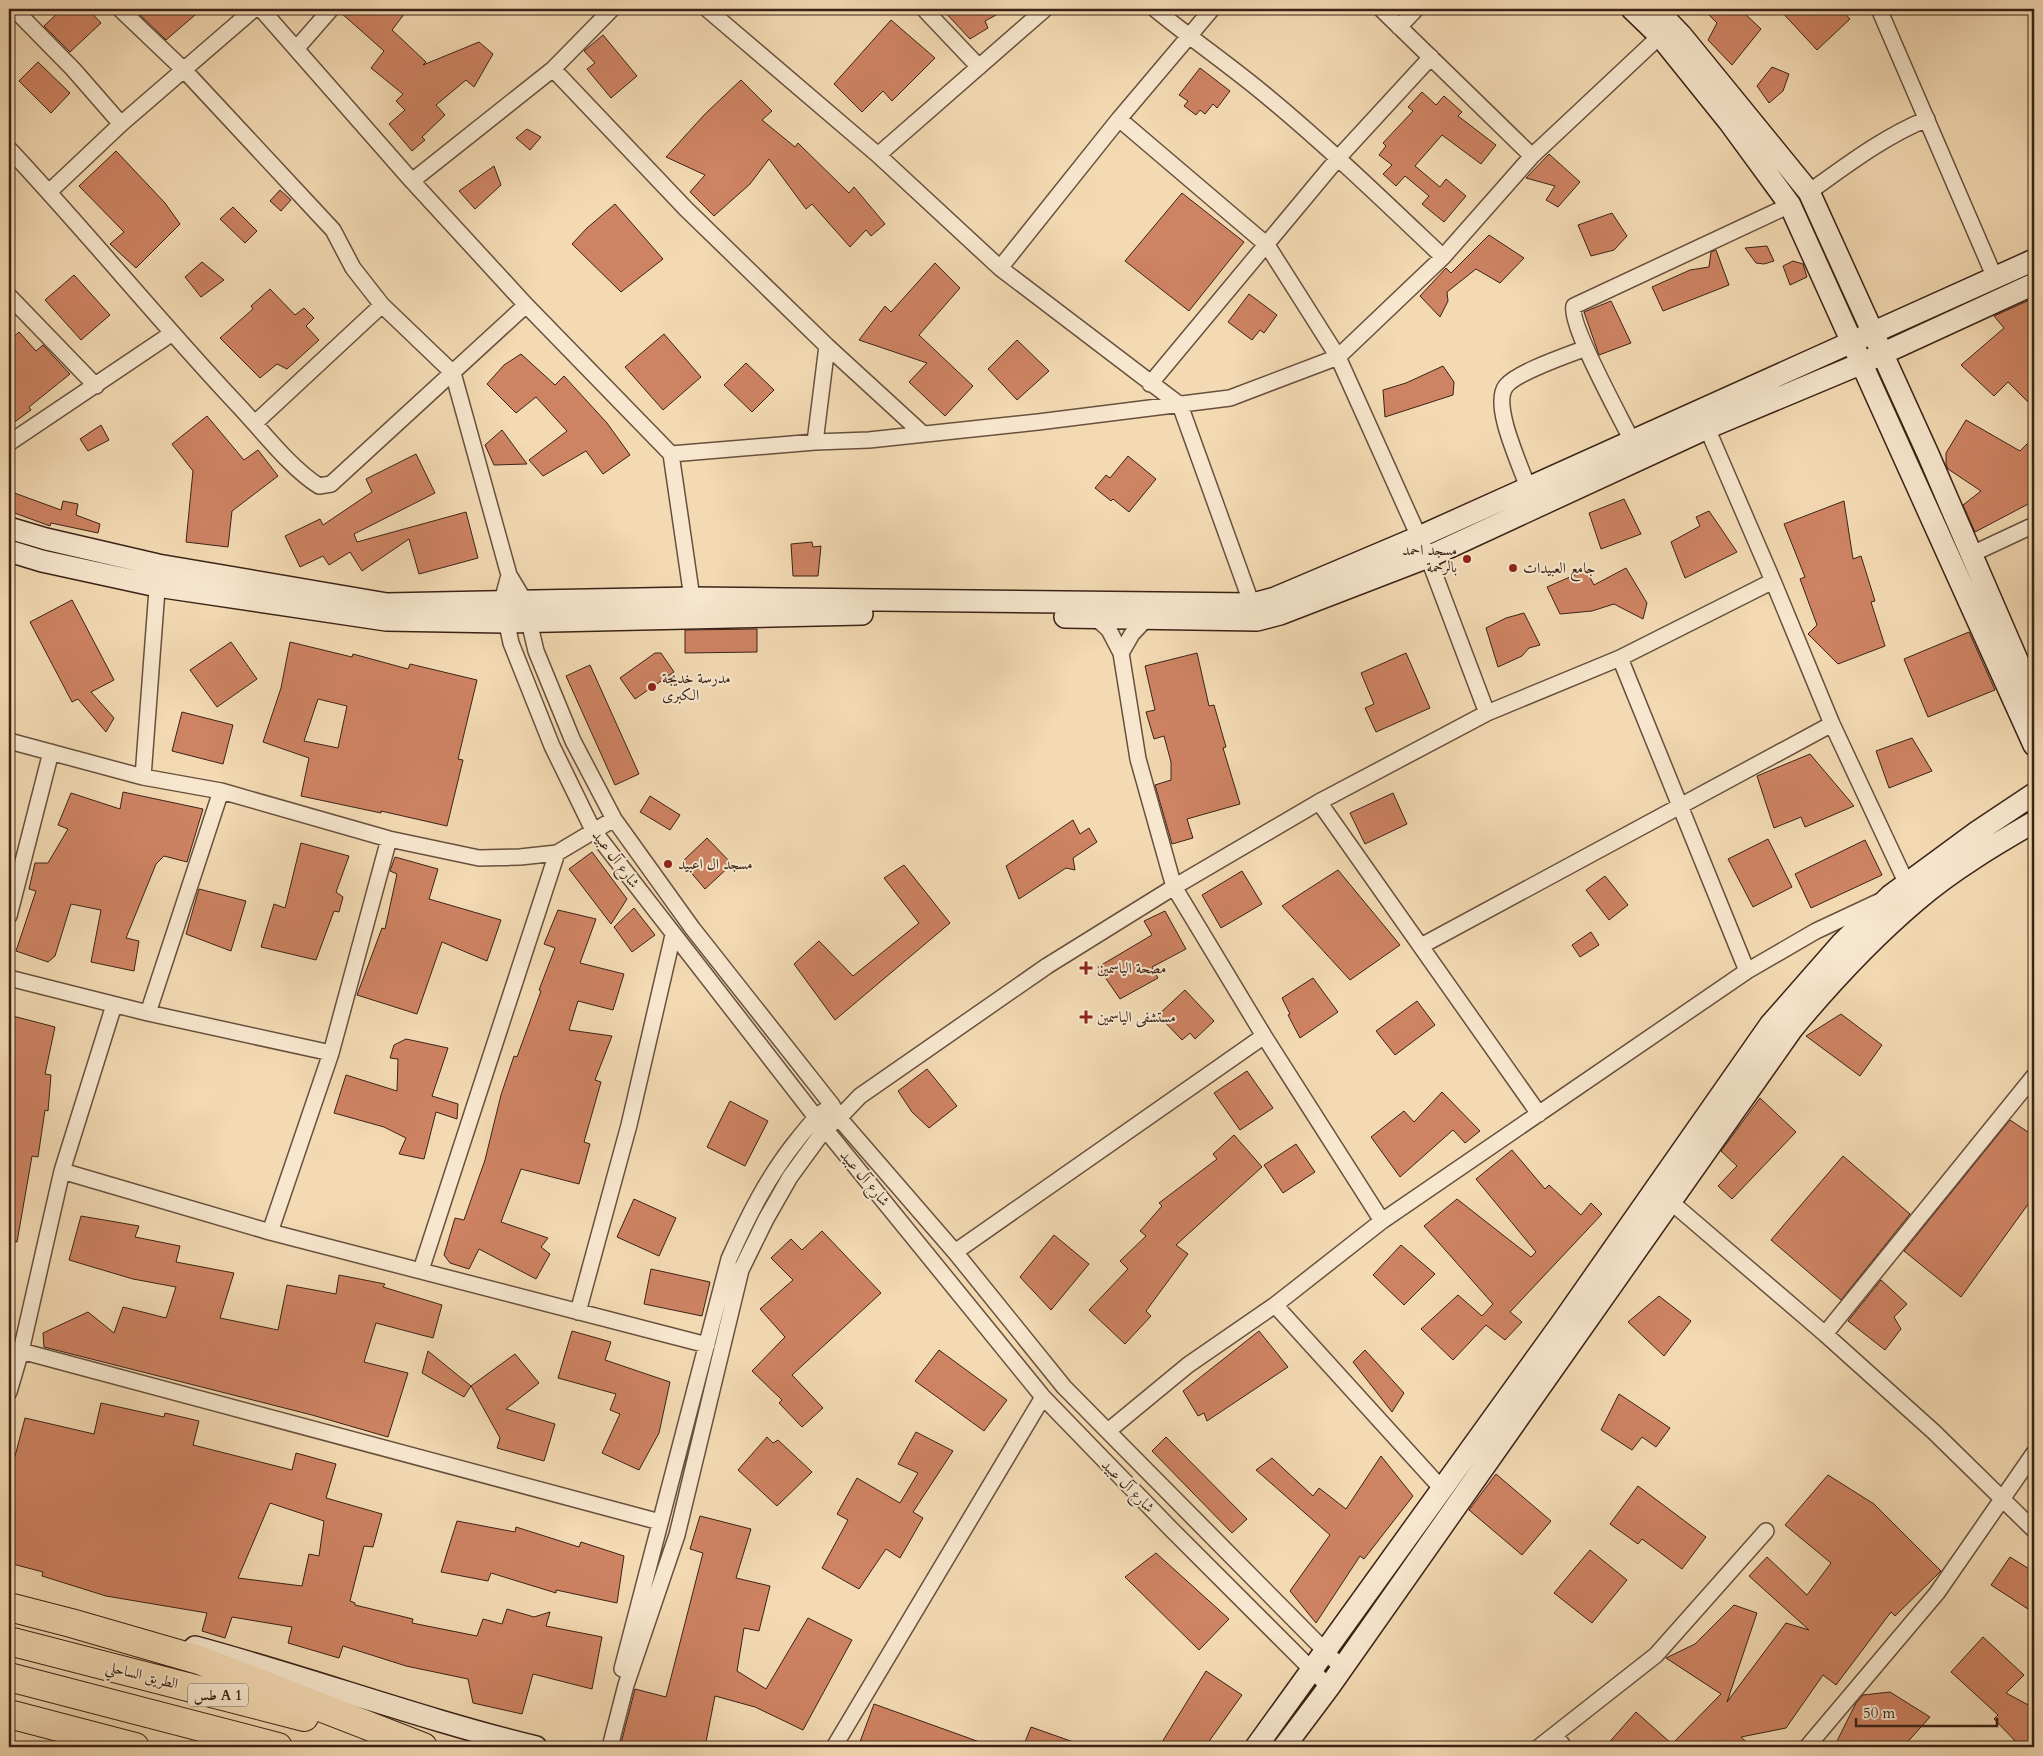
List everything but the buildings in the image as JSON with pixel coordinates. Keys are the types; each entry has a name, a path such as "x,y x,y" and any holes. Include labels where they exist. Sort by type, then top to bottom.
{"highway":[{"path":"9,1608 71,1622 199,1660 422,1747"},
{"name":"الطريق الساحلي","path":"12,1641 422,1747"},
{"name":"طس A 1","path":"13,1678 278,1747"},
{"path":"9,1714 135,1747"}],"street":[{"path":"14,9 73,69 121,124"},
{"path":"120,9 185,71 333,230 353,268 382,305 453,373"},
{"path":"49,192 121,124 185,71 254,9"},
{"path":"261,9 412,181 526,305 671,454 692,598"},
{"path":"296,49 331,9"},
{"path":"412,181 553,69 612,9"},
{"path":"707,9 878,155 1000,268 1150,384 1180,404 1255,612"},
{"path":"924,9 978,67"},
{"path":"878,155 1045,9"},
{"path":"1155,9 1188,37 1261,92 1339,157 1443,257"},
{"path":"1000,268 1119,120 1212,9"},
{"path":"1381,9 1532,156"},
{"path":"1399,27 1416,9"},
{"path":"1632,9 1660,36 1730,123 1790,205 1860,364 2034,745"},
{"path":"1656,9 1681,35 1809,192 1972,554 2034,699"},
{"path":"1879,9 1995,278"},
{"path":"671,454 816,442 869,440 1230,398 1338,357 1443,257 1532,156 1660,36"},
{"path":"1150,384 1339,157 1430,57"},
{"path":"553,69 686,209 827,346 923,434"},
{"path":"1809,192 1868,150 1900,130 1927,118"},
{"path":"1119,120 1267,245 1338,357 1428,557 1487,713"},
{"path":"9,149 49,192 171,334 309,480 319,486 331,484 526,305"},
{"path":"1632,441 1586,348 1572,315 1574,306 1790,205"},
{"path":"526,610 1146,619 1255,612 1275,598 1419,537 2034,260"},
{"path":"9,551 42,561 158,586 386,620 692,598 1280,614 1428,557 1707,428 1860,364 2034,284"},
{"path":"9,296 96,386"},
{"path":"255,423 382,305"},
{"path":"9,443 171,334"},
{"path":"816,442 827,346"},
{"path":"1528,488 1503,416 1502,398 1506,386 1517,377 1586,348"},
{"name":"شارع آل عبيد","path":"453,373 509,575 526,610 536,651 573,741 614,819 693,929 836,1112 955,1252 1064,1387 1342,1668"},
{"path":"1707,428 1773,580 1898,889"},
{"path":"1972,554 2034,525"},
{"path":"9,528 46,539 158,565 388,604 503,612"},
{"path":"143,777 158,565"},
{"path":"503,612 509,575"},
{"path":"602,1747 729,1259 753,1205 784,1156 816,1116 836,1112 1047,966 1174,887 1319,802 1487,713 1620,658 1773,580"},
{"name":"شارع آل عبيد","path":"503,612 511,643 552,746 593,830 673,935 825,1129 1043,1396 1310,1670 1329,1687"},
{"path":"1096,618 1109,630 1121,652 1138,759 1174,887 1264,1036 1382,1221"},
{"path":"1121,652 1132,634 1146,619"},
{"path":"1620,658 1747,971"},
{"path":"1421,946 1832,724"},
{"path":"9,741 143,777 221,792 389,839 479,858 520,858 557,853 614,819"},
{"path":"9,916 51,752"},
{"path":"148,1013 221,792"},
{"path":"1108,1431 1188,1365 1275,1305 1382,1221 1747,971 1816,931 1898,889 2034,794"},
{"path":"1319,802 1539,1114"},
{"path":"1284,1747 1329,1687 1792,1029 1830,983 1917,900 1986,850 2034,822"},
{"path":"270,1232 331,1053 389,839"},
{"path":"421,1270 557,853"},
{"path":"1256,1747 1560,1324 1770,1025 1842,943 1898,889"},
{"path":"578,1312 630,1125 673,935"},
{"path":"9,978 148,1013 331,1053"},
{"path":"9,1392 21,1351 62,1171 114,1005"},
{"path":"955,1252 1264,1036"},
{"path":"1825,1334 2034,1076"},
{"path":"610,1747 626,1685 677,1534 741,1270 766,1219 790,1177 836,1112"},
{"path":"62,1171 270,1232 707,1345"},
{"path":"1671,1202 1825,1334 1934,1432 2034,1530"},
{"path":"1275,1305 1442,1489"},
{"path":"21,1351 660,1522"},
{"path":"834,1747 1043,1396"},
{"path":"1807,1747 1937,1593 2034,1453"},
{"path":"1538,1747 1656,1655 1766,1531"},
{"path":"71,1622 133,1632 254,1663 425,1717 536,1747"},
{"path":"1555,1735 1564,1747"}],"place":[{"name":"مسجد احمد بالرحمة","path":"1467,559"},
{"name":"جامع العبيدات","path":"1513,568"},
{"name":"مدرسة خديجة الكبرى","path":"652,687"},
{"name":"مسجد ال اعبيد","path":"668,864"},
{"name":"مصحة الياسمين","path":"1086,968"},
{"name":"مستشفى الياسمين","path":"1086,1017"}]}
